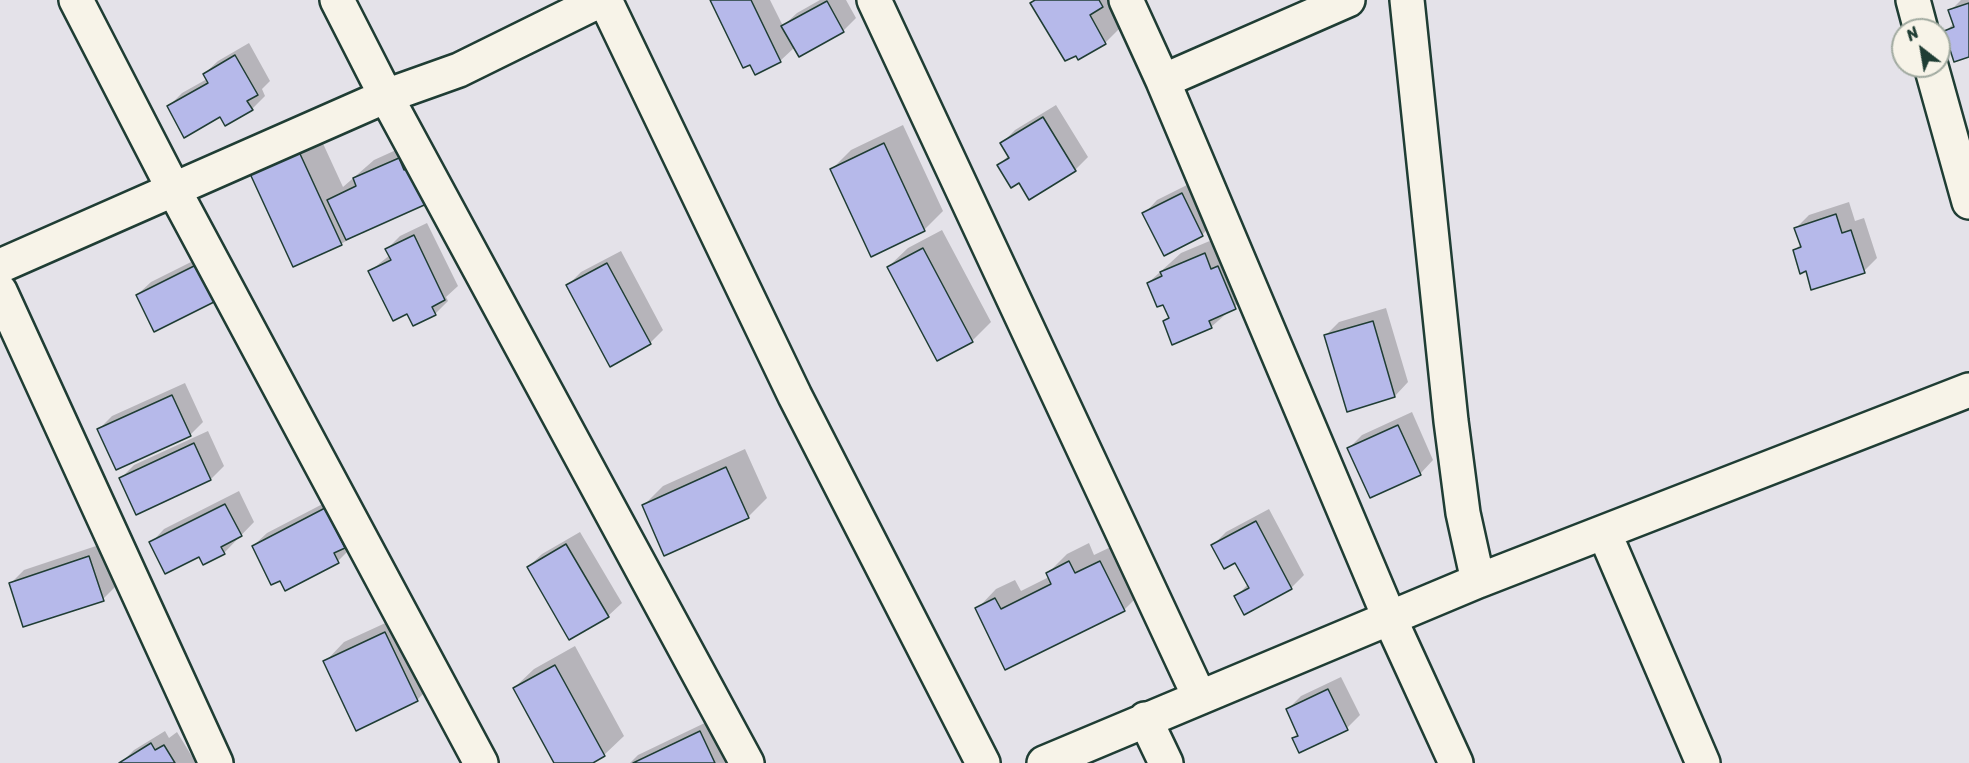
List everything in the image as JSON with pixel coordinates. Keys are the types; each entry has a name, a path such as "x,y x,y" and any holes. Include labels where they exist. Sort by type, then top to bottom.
{"street":[{"path":"76,0 174,190 481,763"},
{"path":"337,0 386,96 747,763"},
{"path":"0,266 386,96 459,70 603,0 795,396 983,763"},
{"path":"874,0 1199,696"},
{"path":"1126,0 1163,81 1390,619 1456,763"},
{"path":"1163,81 1348,0"},
{"path":"1407,0 1451,421 1463,513 1478,581"},
{"path":"1913,0 1918,18"},
{"path":"1934,78 1969,202"},
{"path":"0,291 216,763"},
{"path":"1044,763 1199,696 1478,581 1969,390"},
{"path":"1604,532 1703,763"},
{"path":"1145,719 1166,763"}],"building":[{"path":"710,0 751,0 781,62 755,75 750,65 743,68"},
{"path":"1035,0 1099,0 1103,7 1090,15 1106,44 1078,60 1076,56 1065,61 1030,3"},
{"path":"827,1 844,32 799,57 781,26"},
{"path":"1969,3 1969,57 1954,62 1951,53 1951,28 1954,27 1948,10"},
{"path":"235,55 258,95 247,101 253,110 225,126 220,117 184,138 167,106 208,83 203,74"},
{"path":"1043,117 1076,171 1029,200 1019,183 1011,188 997,165 1009,158 1000,143"},
{"path":"295,143 342,245 293,267 246,165"},
{"path":"884,143 925,231 871,257 830,169"},
{"path":"399,158 404,170 414,165 431,202 346,240 327,200 356,186 353,178"},
{"path":"1182,193 1203,236 1164,256 1142,213"},
{"path":"1836,214 1842,233 1851,230 1865,273 1811,290 1806,271 1800,274 1793,250 1801,247 1794,228"},
{"path":"414,235 445,300 432,307 436,315 413,326 407,314 393,321 368,271 391,260 385,249"},
{"path":"923,248 973,342 937,361 887,267"},
{"path":"1205,253 1211,269 1218,266 1236,309 1209,321 1212,328 1172,345 1163,321 1169,318 1163,305 1157,307 1147,283 1162,276 1160,272"},
{"path":"204,261 222,298 154,332 136,295"},
{"path":"607,263 651,344 610,367 566,285"},
{"path":"1373,321 1395,397 1347,412 1324,335"},
{"path":"172,395 191,436 116,470 97,429"},
{"path":"1398,425 1421,475 1370,498 1347,448"},
{"path":"194,443 211,480 136,515 119,478"},
{"path":"726,467 749,518 664,556 642,505"},
{"path":"225,504 242,536 221,547 225,554 203,565 199,557 165,574 149,542"},
{"path":"325,508 345,548 334,553 339,563 285,591 280,581 271,585 252,546"},
{"path":"1256,521 1292,589 1244,615 1234,596 1249,588 1235,563 1224,569 1211,545"},
{"path":"566,544 609,617 569,640 527,567"},
{"path":"89,556 104,601 23,627 9,583"},
{"path":"1069,561 1075,573 1100,561 1125,611 1005,670 975,608 995,598 1001,609 1051,584 1046,573"},
{"path":"385,632 418,701 356,731 323,661"},
{"path":"555,665 605,756 593,763 554,763 513,688"},
{"path":"1328,689 1348,730 1299,753 1292,738 1298,736 1286,709"},
{"path":"700,731 715,763 633,763"},
{"path":"151,743 155,750 164,745 175,763 119,763"}]}
